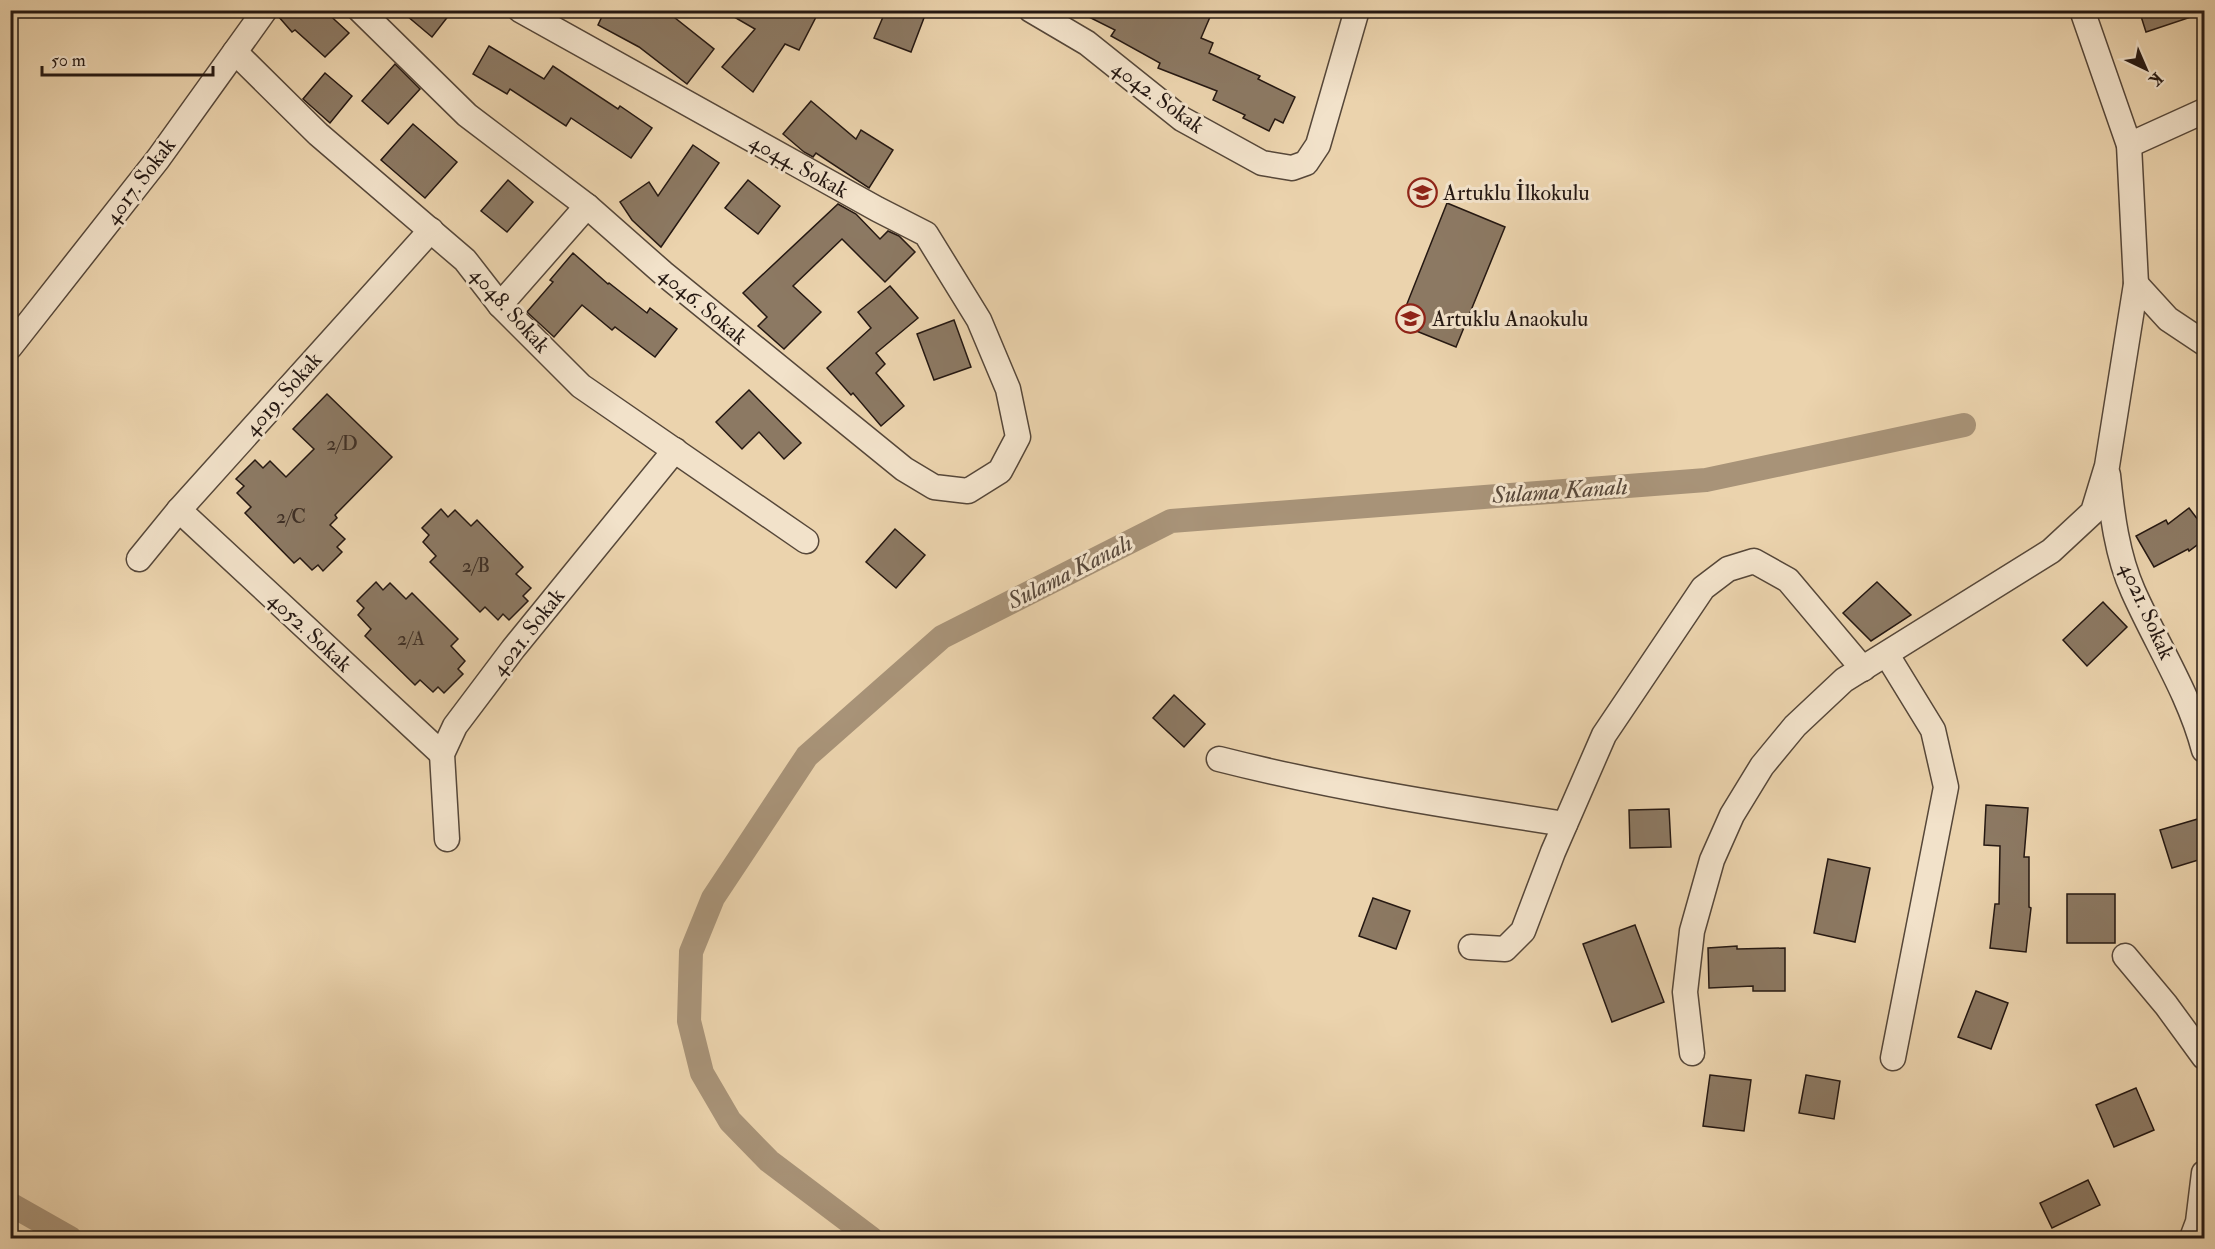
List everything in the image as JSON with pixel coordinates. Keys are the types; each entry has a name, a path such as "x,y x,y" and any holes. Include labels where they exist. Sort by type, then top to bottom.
{"street":[{"name":"4017. Sokak","path":"10,347 158,159 265,10"},
{"name":"4046. Sokak","path":"360,10 467,115 587,206 663,273 895,462 934,487 968,490 1000,471 1018,437 1008,389"},
{"name":"4044. Sokak","path":"520,10 867,204 926,234 979,320 1008,389"},
{"name":"4042. Sokak","path":"1031,10 1087,43 1182,119 1262,163 1292,168 1306,163 1318,145 1357,10"},
{"path":"1692,1053 1685,992 1692,931 1712,860 1728,824 1761,766 1795,726 1844,680 2051,550 2093,512 2107,466 2136,284 2129,145 2082,10"},
{"name":"4048. Sokak","path":"235,52 318,134 465,260 500,305 581,386 806,541"},
{"path":"2129,145 2205,111"},
{"path":"500,305 587,206"},
{"name":"4019. Sokak","path":"139,559 179,510 431,230"},
{"path":"2136,284 2168,319 2205,343"},
{"name":"4021. Sokak","path":"447,838 442,754 455,726 506,658 675,450"},
{"name":"4021. Sokak","path":"2107,466 2114,527 2132,590 2189,701 2205,750"},
{"name":"4052. Sokak","path":"179,510 442,754"},
{"path":"1471,947 1505,949 1523,931 1565,824 1604,735 1703,588 1728,569 1754,561 1788,580 1863,669"},
{"path":"1887,655 1933,730 1947,787 1893,1058"},
{"path":"1219,759 1285,776 1415,801 1565,824"},
{"path":"2125,957 2166,1005 2205,1057"},
{"path":"2192,1239 2198,1222 2205,1173"}],"building":[{"path":"279,10 324,10 349,33 325,57 295,30 292,32 278,16"},
{"path":"400,10 453,10 432,37"},
{"path":"605,10 665,10 714,49 687,84 639,47 598,25"},
{"path":"722,10 803,10 816,17 799,50 785,44 753,92 722,67 755,29"},
{"path":"886,10 927,10 911,52 874,38"},
{"path":"1075,10 1213,10 1201,38 1213,43 1209,53 1260,76 1258,79 1295,97 1283,123 1275,119 1269,131 1243,118 1245,115 1213,100 1217,91 1158,68 1160,63 1111,36 1115,30"},
{"path":"2139,10 2200,10 2200,14 2146,32"},
{"path":"489,46 544,79 553,66 618,109 620,106 652,128 631,158 571,118 566,126 510,89 507,94 473,74"},
{"path":"395,64 420,89 388,124 362,101"},
{"path":"325,73 352,96 330,123 303,99"},
{"path":"811,101 856,139 861,130 893,150 869,188 816,153 813,157 804,152 783,134"},
{"path":"413,124 457,162 425,198 381,160"},
{"path":"693,145 719,163 661,247 632,220 620,202 649,182 658,196"},
{"path":"508,180 533,202 507,232 481,211"},
{"path":"748,180 780,206 758,234 725,208"},
{"path":"1447,203 1505,227 1456,347 1399,324"},
{"path":"838,204 856,214 880,239 888,231 899,236 915,252 885,282 842,239 793,286 821,312 784,349 758,326 767,317 743,293"},
{"path":"573,253 608,284 647,313 650,308 677,329 655,357 615,327 612,330 582,305 554,337 527,312 553,282 550,280"},
{"path":"890,286 918,318 876,353 885,364 876,373 904,406 881,426 853,393 851,395 827,368 871,328 858,312"},
{"path":"954,320 971,367 934,380 917,334"},
{"path":"749,390 801,443 784,459 759,432 742,449 716,422"},
{"path":"327,394 392,457 335,515 337,518 330,525 345,539 337,547 342,552 323,571 318,565 312,570 300,558 294,563 245,513 251,507 237,493 244,486 236,479 255,460 263,468 270,461 286,477 314,449 293,429"},
{"path":"2189,508 2205,529 2205,539 2189,551 2188,549 2154,567 2136,536 2166,520 2168,524"},
{"path":"441,509 448,517 455,510 471,526 477,520 523,567 516,574 531,588 523,596 528,601 509,620 503,614 498,620 485,607 480,612 430,562 436,556 423,542 429,535 422,528"},
{"path":"895,529 925,555 896,588 866,562"},
{"path":"376,582 383,590 390,583 406,599 412,593 458,639 451,646 465,661 458,669 463,674 444,693 438,687 433,692 420,680 415,685 365,636 371,629 358,615 364,608 357,601"},
{"path":"1877,582 1911,615 1871,641 1843,613"},
{"path":"2103,602 2127,627 2087,666 2063,640"},
{"path":"1174,695 1205,724 1184,747 1153,718"},
{"path":"1986,805 2028,808 2024,857 2029,857 2029,907 2031,908 2026,952 1990,948 1995,904 1999,904 2000,846 1984,845"},
{"path":"1669,809 1671,847 1630,848 1629,810"},
{"path":"2201,818 2205,830 2205,858 2172,868 2160,830"},
{"path":"1828,859 1870,868 1855,942 1814,933"},
{"path":"2067,894 2115,894 2115,943 2067,943"},
{"path":"1373,898 1410,911 1396,949 1359,936"},
{"path":"1635,925 1664,1002 1612,1022 1583,944"},
{"path":"1737,946 1737,949 1785,948 1785,991 1753,991 1753,986 1709,988 1708,948"},
{"path":"1976,991 2008,1003 1991,1049 1958,1037"},
{"path":"1710,1075 1751,1080 1744,1131 1703,1126"},
{"path":"1806,1075 1840,1081 1834,1119 1799,1113"},
{"path":"2136,1088 2154,1130 2114,1147 2096,1105"},
{"path":"2088,1180 2100,1205 2052,1228 2040,1203"}],"waterway":[{"name":"Sulama Kanalı","path":"871,1238 769,1161 730,1121 702,1073 689,1021 691,952 713,898 807,756 942,637 1171,521 1706,480 1964,425"},
{"name":"Sulama Kanalı","path":"10,1204 70,1238"}],"place":[{"name":"Artuklu İlkokulu","path":"1422,193"},
{"name":"Artuklu Anaokulu","path":"1411,319"}]}
